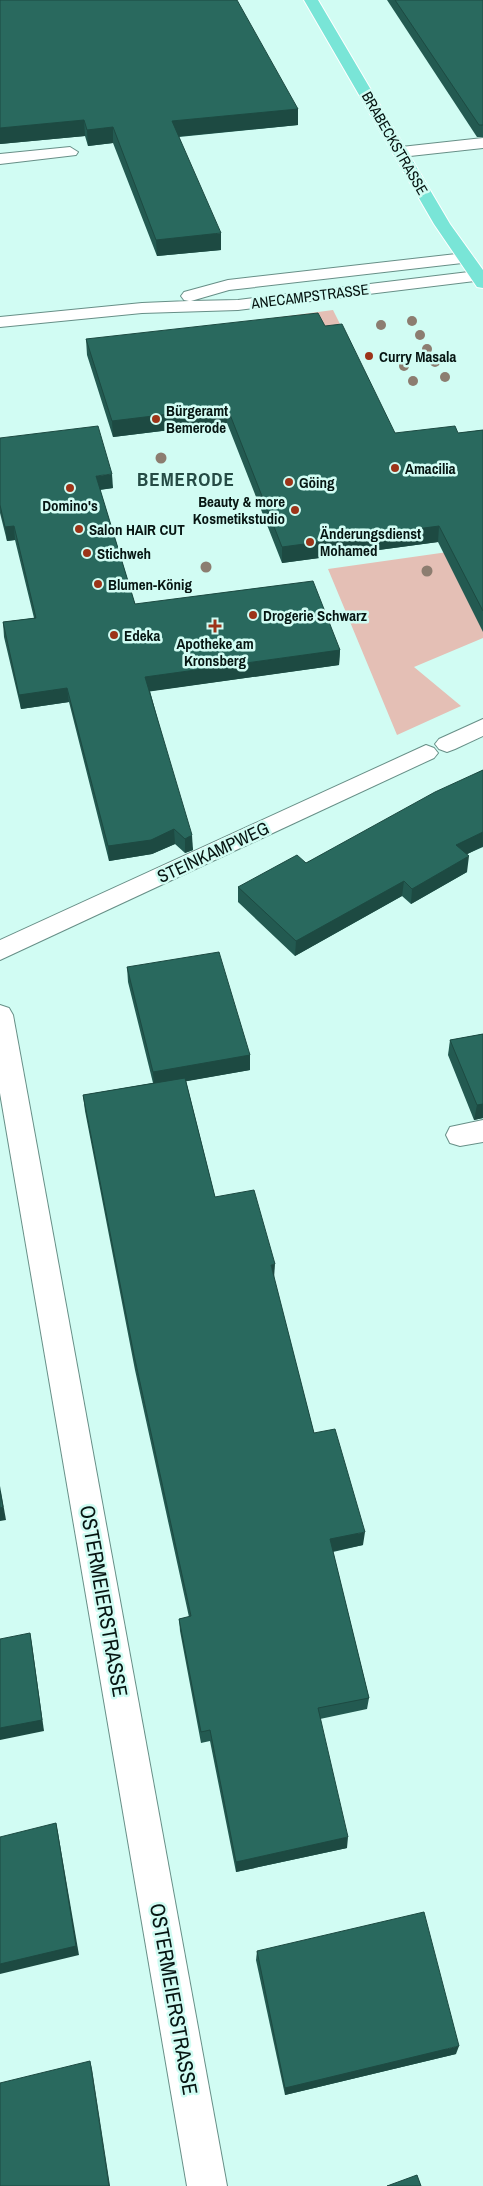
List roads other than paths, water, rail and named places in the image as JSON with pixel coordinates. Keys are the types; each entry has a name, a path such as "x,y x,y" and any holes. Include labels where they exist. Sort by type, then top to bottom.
{"main road":[{"name":"BRABECKSTRASSE","path":"311,0 442,224 481,278"},
{"path":"465,258 483,256"}],"street":[{"path":"401,152 483,143"},
{"path":"0,159 70,152"},
{"name":"ANECAMPSTRASSE","path":"142,308 228,286 465,258"},
{"name":"ANECAMPSTRASSE","path":"0,322 142,308 238,305 481,278"},
{"name":"STEINKAMPWEG","path":"0,951 483,727"},
{"name":"OSTERMEIERSTRASSE","path":"0,1015 207,2186"}],"place":[{"name":"Curry Masala","path":"369,356"},
{"name":"Bürgeramt Bemerode","path":"156,419"},
{"name":"Amacilia","path":"395,468"},
{"name":"Göing","path":"289,482"},
{"name":"Domino's","path":"70,488"},
{"name":"Beauty & more Kosmetikstudio","path":"295,510"},
{"name":"Salon HAIR CUT","path":"79,529"},
{"name":"Änderungsdienst Mohamed","path":"310,542"},
{"name":"Stichweh","path":"87,553"},
{"name":"Blumen-König","path":"98,584"},
{"name":"Drogerie Schwarz","path":"253,615"},
{"name":"Apotheke am Kronsberg","path":"215,626"},
{"name":"Edeka","path":"114,635"}],"district":[{"name":"BEMERODE","path":"186,479"}]}
